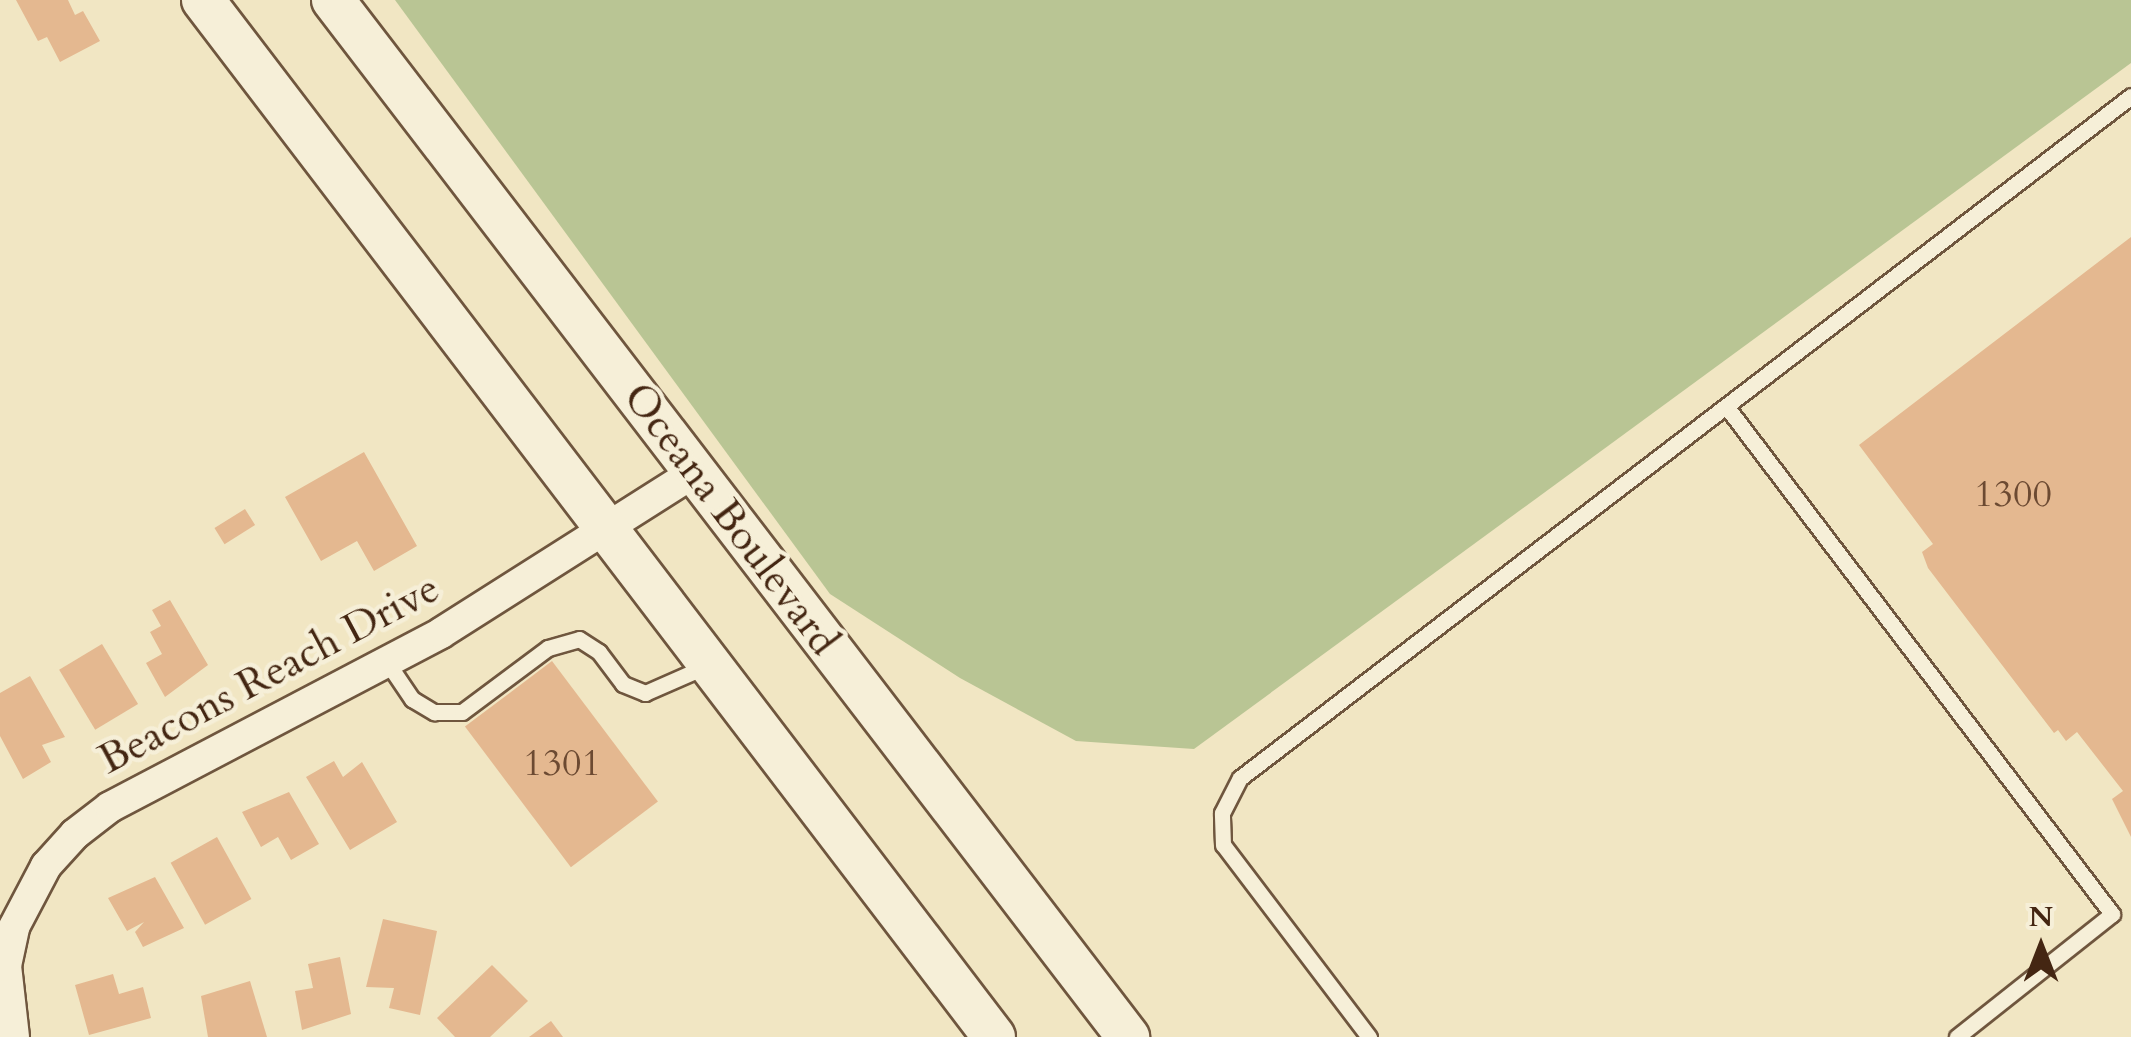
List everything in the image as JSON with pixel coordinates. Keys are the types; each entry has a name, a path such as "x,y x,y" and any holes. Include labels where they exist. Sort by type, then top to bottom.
{"main road":[{"path":"203,0 994,1037"},
{"name":"Oceana Boulevard","path":"333,0 1128,1037"}],"street":[{"name":"Beacons Reach Drive","path":"14,1037 6,966 10,909 46,866 110,808 387,662 695,472"}],"lane":[{"path":"1369,1037 1223,845 1222,813 1240,778 2131,96"},
{"path":"1726,406 2112,914 1957,1037"},
{"path":"387,662 412,699 434,712 462,712 548,648 578,639 599,652 623,684 645,693 710,665"}],"green space":[{"path":"395,0 2131,0 2131,63 1194,749 1076,741 960,678 830,594"}],"building":[{"path":"16,0 68,0 75,15 83,11 100,41 60,62 47,37 38,41"},
{"path":"2131,237 2131,837 2112,799 2123,791 2077,732 2066,741 2058,730 2054,733 2031,703 1928,568 1922,552 1933,544 1859,445"},
{"path":"364,452 417,546 374,571 357,541 321,561 285,497"},
{"path":"245,509 255,525 225,544 214,528"},
{"path":"170,600 208,665 165,697 146,663 162,654 150,632 161,626 152,610"},
{"path":"102,644 138,704 95,730 59,670"},
{"path":"552,661 658,802 571,867 465,727"},
{"path":"30,676 65,737 42,745 51,762 23,779 0,736 0,693"},
{"path":"334,761 343,777 362,762 397,822 350,850 306,777"},
{"path":"289,792 319,844 291,860 278,837 261,847 242,812"},
{"path":"217,837 251,899 205,925 171,863"},
{"path":"155,877 184,928 143,947 135,932 144,922 127,931 108,898"},
{"path":"383,919 437,931 420,1015 389,1008 394,988 366,987"},
{"path":"340,957 351,1014 302,1030 295,991 313,988 308,964"},
{"path":"492,965 528,1001 490,1037 455,1037 437,1018"},
{"path":"113,974 119,994 143,987 151,1018 89,1035 75,985"},
{"path":"250,981 267,1037 208,1037 201,996"},
{"path":"551,1021 563,1037 529,1037"}]}
